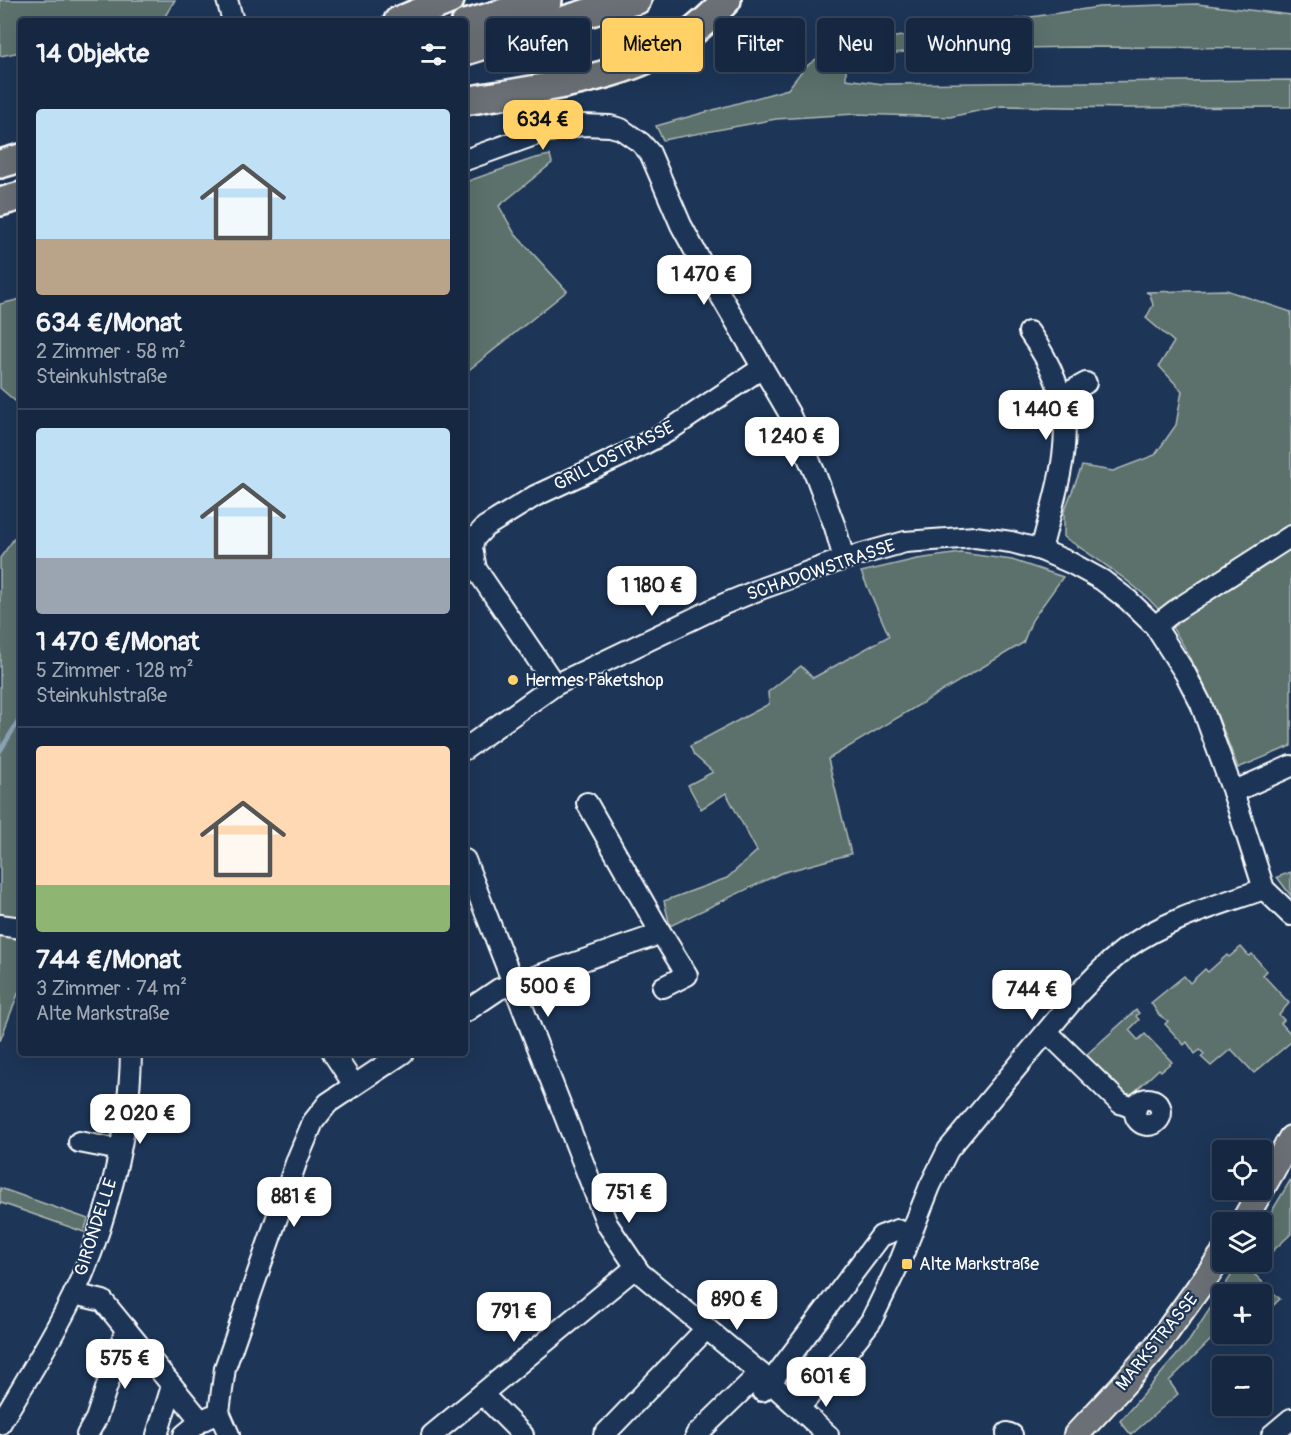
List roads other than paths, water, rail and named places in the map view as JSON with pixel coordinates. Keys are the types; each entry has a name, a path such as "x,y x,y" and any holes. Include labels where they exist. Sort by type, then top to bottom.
{"highway":[{"path":"405,18 450,0"},
{"path":"468,23 548,0"},
{"path":"468,50 607,7 637,0"},
{"path":"468,100 590,77 653,57 669,49 705,22 728,0"},
{"path":"0,153 18,147"},
{"path":"0,164 18,159"},
{"path":"0,202 18,197"},
{"path":"0,216 18,211"}],"main road":[{"path":"1249,1212 1289,1140"},
{"name":"MARKSTRASSE","path":"1076,1431 1121,1388 1156,1347 1212,1269"}],"street":[{"path":"227,0 232,18"},
{"path":"468,159 540,132 582,124 610,126 627,132 641,143 650,153 681,225 789,413 835,527 844,559"},
{"path":"1029,332 1048,363 1062,396 1065,420 1060,473 1041,550"},
{"name":"GRILLOSTRASSE","path":"555,685 476,569 468,549 478,532 558,484 621,456 665,433 762,368"},
{"path":"1062,396 1086,382"},
{"path":"1155,626 1291,536"},
{"name":"SCHADOWSTRASSE","path":"468,747 555,685 724,604 844,559 905,542 975,537 1011,542 1041,550 1102,580 1128,600 1155,626 1185,673 1201,704 1233,792 1264,889 1291,915"},
{"path":"1233,792 1291,766"},
{"path":"587,803 687,975 663,987"},
{"path":"468,869 607,1224 635,1268 828,1435"},
{"path":"798,1408 871,1321 902,1259 930,1186 948,1150 1099,972 1128,947 1160,929 1212,907 1264,889"},
{"path":"0,925 18,928"},
{"path":"468,1010 499,989 651,937 658,928"},
{"path":"1047,1032 1120,1103 1136,1109"},
{"name":"GIRONDELLE","path":"0,1424 40,1358 74,1294 99,1230 120,1150 129,1095 131,1056"},
{"path":"335,1056 354,1085"},
{"path":"229,1435 219,1412 225,1368 313,1122 328,1103 398,1056"},
{"path":"79,1142 120,1150"},
{"path":"696,1435 764,1382 881,1236 897,1230 910,1234"},
{"path":"432,1435 635,1268"},
{"name":"GIRONDELLE","path":"74,1294 103,1301 201,1421"},
{"path":"87,1435 96,1419 126,1329"},
{"path":"604,1435 706,1329"},
{"path":"157,1435 172,1386"},
{"path":"482,1394 523,1435"},
{"path":"184,1435 201,1421 219,1412"},
{"path":"1272,1435 1291,1419"}],"waterway":[{"path":"0,751 18,722"}],"place":[{"name":"Hermes Paketshop","path":"513,680"},
{"name":"Alte Markstraße","path":"907,1264"}]}
